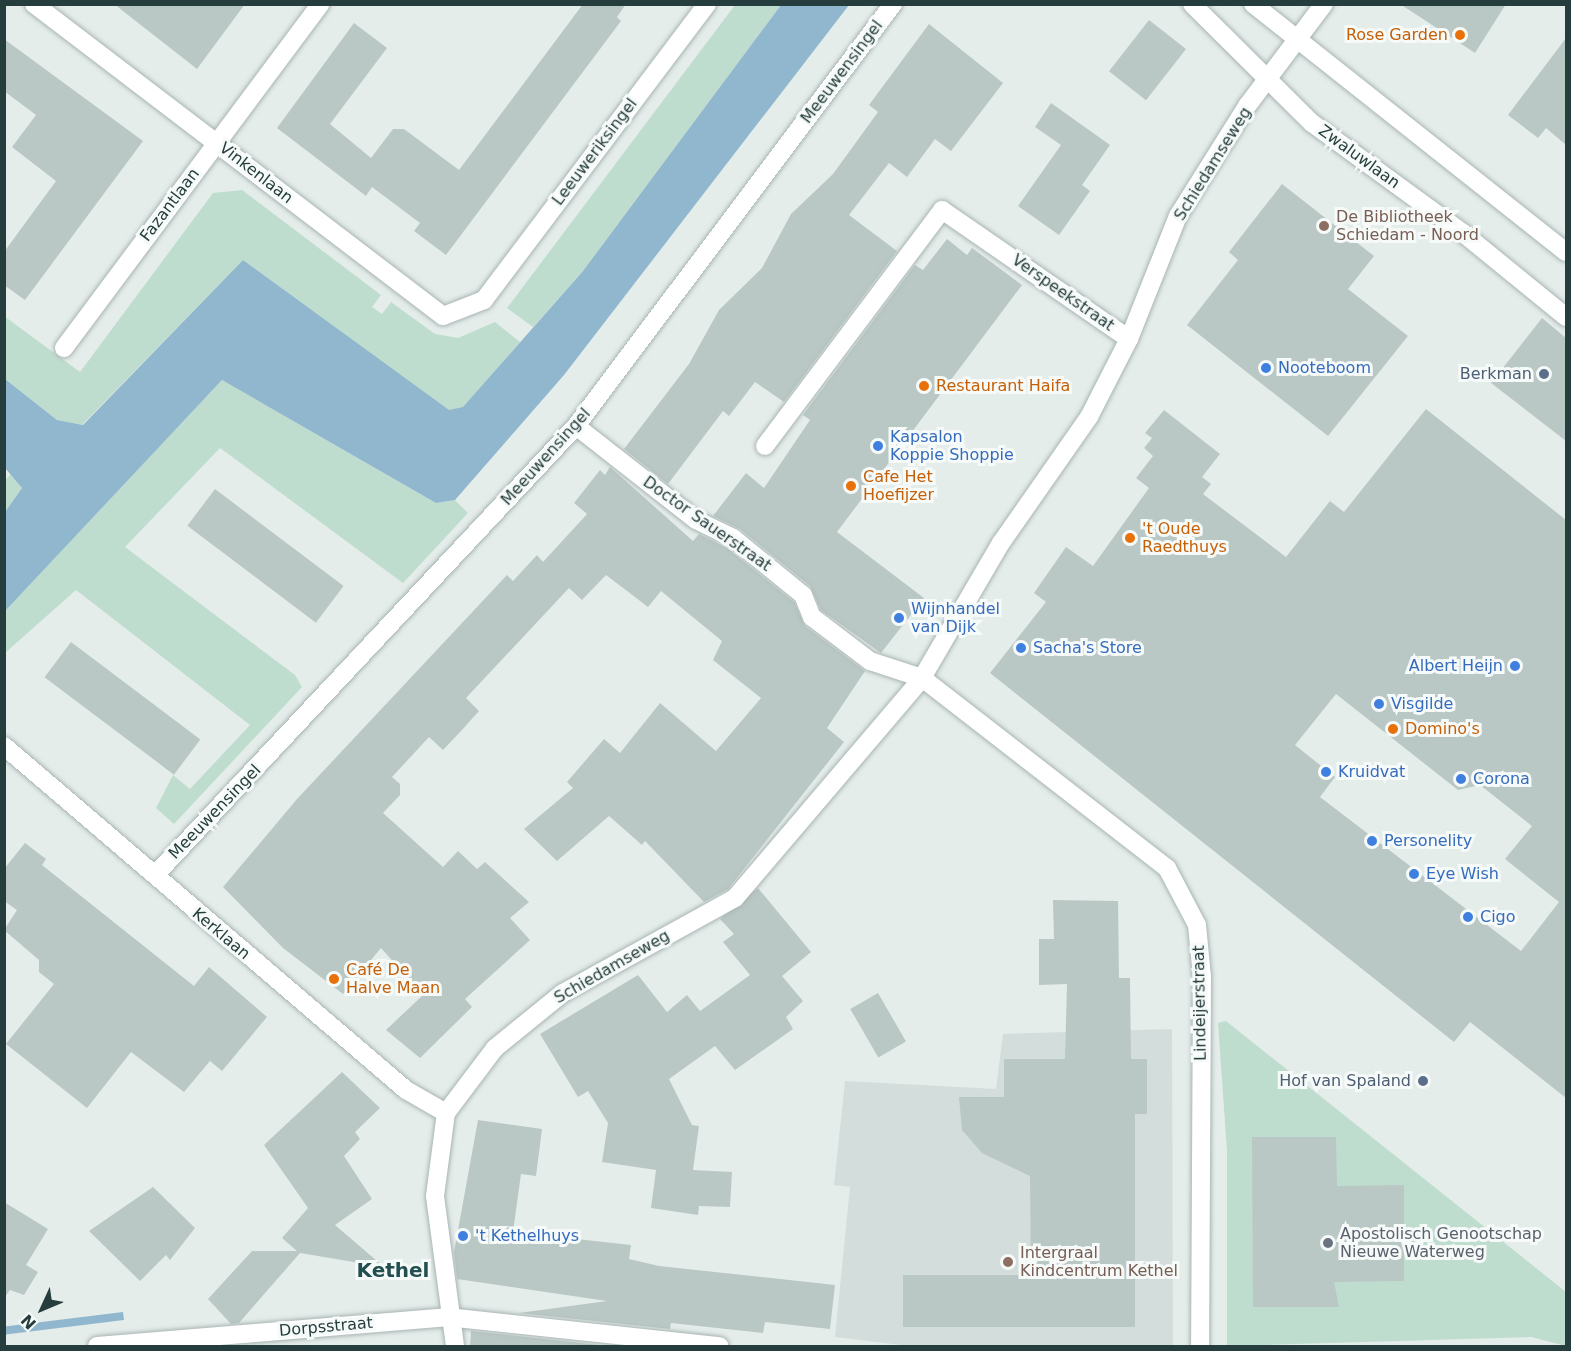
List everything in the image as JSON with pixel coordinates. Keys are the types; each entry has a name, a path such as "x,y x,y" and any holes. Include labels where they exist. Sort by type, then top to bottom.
{"street":[{"name":"Vinkenlaan","path":"34,4 443,316 484,300"},
{"name":"Fazantlaan","path":"64,348 320,4"},
{"name":"Leeuweriksingel","path":"484,300 707,4"},
{"name":"Meeuwensingel","path":"157,873 576,426 893,4"},
{"name":"Zwaluwlaan","path":"1192,4 1267,81 1312,123 1463,233 1566,317"},
{"path":"1252,4 1299,38 1566,252"},
{"name":"Schiedamseweg","path":"1129,339 1179,216 1267,81 1324,4"},
{"name":"Verspeekstraat","path":"765,446 942,210 1129,339 1089,417 1001,543 922,678"},
{"name":"Doctor Sauerstraat","path":"576,426 696,520 733,538 803,595 812,617 870,661 922,678"},
{"name":"Schiedamseweg","path":"455,1347 447,1317 435,1196 446,1113 495,1048 563,993 735,898 922,678"},
{"name":"Lindeijerstraat","path":"922,678 1167,868 1197,925 1200,1347"},
{"name":"Kerklaan","path":"4,746 157,873 165,886 406,1090 446,1113"},
{"name":"Dorpsstraat","path":"97,1347 447,1317 719,1347"}],"shaded area":[{"name":"Intergraal Kindcentrum Kethel","path":"1172,1029 1173,1346 909,1346 835,1337 850,1187 834,1185 845,1081 996,1089 1003,1034"}],"green space":[{"path":"735,5 781,5 583,271 533,327 507,308"},
{"path":"242,190 381,295 372,307 382,314 391,302 435,334 458,338 495,322 520,342 464,407 449,411 243,260 82,425 57,420 5,379 4,316 80,372 213,193"},
{"path":"222,380 436,503 455,500 468,513 403,583 220,448 125,547 295,675 302,687 174,824 156,808 173,775 190,789 250,725 76,590 5,653 4,611"},
{"path":"11,474 22,488 5,512 4,481"},
{"path":"1226,1021 1566,1292 1566,1346 1531,1337 1227,1346 1227,1151 1218,1023"}],"water":[{"path":"781,5 849,5 564,375 455,500 436,503 222,380 5,611 5,512 22,488 5,468 5,379 57,420 83,425 243,260 449,410 463,407 583,271"},
{"path":"123,1312 124,1320 6,1334 5,1327"}],"building":[{"path":"114,4 245,4 197,69"},
{"path":"583,4 626,4 617,17 621,21 446,255 414,231 420,223 372,187 366,196 277,128 354,23 387,48 330,124 371,158 393,129 404,129 459,170"},
{"path":"1400,4 1506,4 1475,53"},
{"path":"1149,20 1186,49 1146,100 1109,71"},
{"path":"929,24 1003,83 951,151 935,139 907,177 889,163 849,215 897,251 784,402 755,382 729,416 723,411 668,484 624,449 689,364 719,310 762,268 791,214 833,174 878,112 869,105"},
{"path":"1566,38 1566,145 1546,128 1538,138 1508,115"},
{"path":"4,39 143,141 25,300 4,285 4,252 56,181 12,147 36,115 4,91"},
{"path":"1051,103 1110,145 1082,185 1090,191 1059,235 1018,206 1061,145 1035,127"},
{"path":"1282,184 1374,256 1348,289 1408,336 1328,436 1187,325 1238,260 1229,252"},
{"path":"947,239 967,255 972,248 1022,285 837,532 924,598 881,653 821,610 810,586 740,529 713,516 746,473 764,488 810,420 803,415 915,265 923,270"},
{"path":"1542,318 1566,338 1566,441 1491,383"},
{"path":"1426,409 1566,520 1566,1098 1470,1022 1454,1042 990,673 1046,602 1034,593 1066,547 1093,566 1149,488 1136,478 1153,456 1144,448 1152,438 1145,433 1164,410 1220,454 1202,477 1211,484 1203,494 1286,557 1330,501 1344,512","holes":["1336,694 1458,790 1480,785 1532,826 1505,859 1559,902 1521,951 1320,797 1335,777 1295,745"]},
{"path":"610,467 693,541 699,534 727,548 794,602 805,626 865,671 827,728 844,742 728,889 704,902 645,841 642,845 609,816 557,861 524,829 573,788 567,782 604,739 620,753 660,703 716,751 761,698 713,660 722,641 661,591 648,607 606,575 582,600 569,588 466,698 479,711 462,730 443,750 429,737 392,777 400,784 400,795 383,813 443,867 458,851 477,869 485,862 529,902 510,918 530,940 465,999 472,1007 420,1058 386,1030 423,995 381,948 343,994 283,948 223,887 297,799 507,575 513,581 537,555 543,562 587,514 574,503 600,470 605,475"},
{"path":"215,489 344,586 316,623 187,526"},
{"path":"71,642 200,739 174,775 45,677"},
{"path":"25,843 46,859 42,865 194,986 209,967 267,1017 222,1071 210,1061 184,1092 131,1052 87,1108 6,1044 54,984 39,972 39,960 4,930 17,910 4,901 4,869"},
{"path":"758,888 811,952 782,976 803,1001 786,1017 793,1029 735,1070 715,1046 669,1079 692,1125 699,1126 693,1170 732,1172 730,1207 699,1206 698,1215 651,1208 656,1170 602,1162 608,1123 588,1091 578,1097 540,1034 638,975 667,1012 687,995 700,1011 750,975 723,942 734,934 720,919"},
{"path":"1053,900 1118,901 1119,978 1130,978 1131,1059 1147,1059 1147,1114 1135,1114 1135,1327 903,1327 903,1275 1031,1275 1030,1176 982,1153 962,1130 959,1097 1004,1097 1004,1059 1065,1059 1067,984 1039,985 1039,939 1054,939"},
{"path":"878,993 906,1041 878,1057 850,1009"},
{"path":"342,1072 380,1108 355,1132 360,1139 344,1156 372,1199 335,1225 384,1267 300,1253 239,1323 231,1324 208,1299 252,1251 297,1251 282,1238 308,1208 264,1145"},
{"path":"478,1120 542,1129 536,1176 521,1174 513,1232 631,1245 629,1259 659,1266 835,1285 830,1329 765,1322 763,1333 671,1323 670,1329 519,1313 607,1301 457,1279 454,1252"},
{"name":"Apostolisch Genootschap Nieuwe Waterweg","path":"1252,1137 1336,1137 1337,1186 1404,1185 1404,1281 1334,1282 1339,1307 1253,1307"},
{"path":"153,1187 195,1228 170,1260 166,1255 140,1281 89,1231"},
{"path":"4,1202 48,1229 26,1265 38,1272 24,1295 10,1290 4,1298"},
{"path":"471,1331 618,1347 470,1347"}],"place":[{"name":"Rose Garden","path":"1460,35"},
{"name":"De Bibliotheek Schiedam - Noord","path":"1324,226"},
{"name":"Nooteboom","path":"1266,368"},
{"name":"Berkman","path":"1544,374"},
{"name":"Restaurant Haifa","path":"924,386"},
{"name":"Kapsalon Koppie Shoppie","path":"878,446"},
{"name":"Cafe Het Hoefijzer","path":"851,486"},
{"name":"'t Oude Raedthuys","path":"1130,538"},
{"name":"Wijnhandel van Dijk","path":"899,618"},
{"name":"Sacha's Store","path":"1021,648"},
{"name":"Albert Heijn","path":"1515,666"},
{"name":"Visgilde","path":"1379,704"},
{"name":"Domino's","path":"1393,729"},
{"name":"Kruidvat","path":"1326,772"},
{"name":"Corona","path":"1461,779"},
{"name":"Personelity","path":"1372,841"},
{"name":"Eye Wish","path":"1414,874"},
{"name":"Cigo","path":"1468,917"},
{"name":"Café De Halve Maan","path":"334,979"},
{"name":"Hof van Spaland","path":"1423,1081"},
{"name":"'t Kethelhuys","path":"463,1236"},
{"name":"Apostolisch Genootschap Nieuwe Waterweg","path":"1328,1243"},
{"name":"Intergraal Kindcentrum Kethel","path":"1008,1262"}],"district":[{"name":"Kethel","path":"393,1270"}]}
